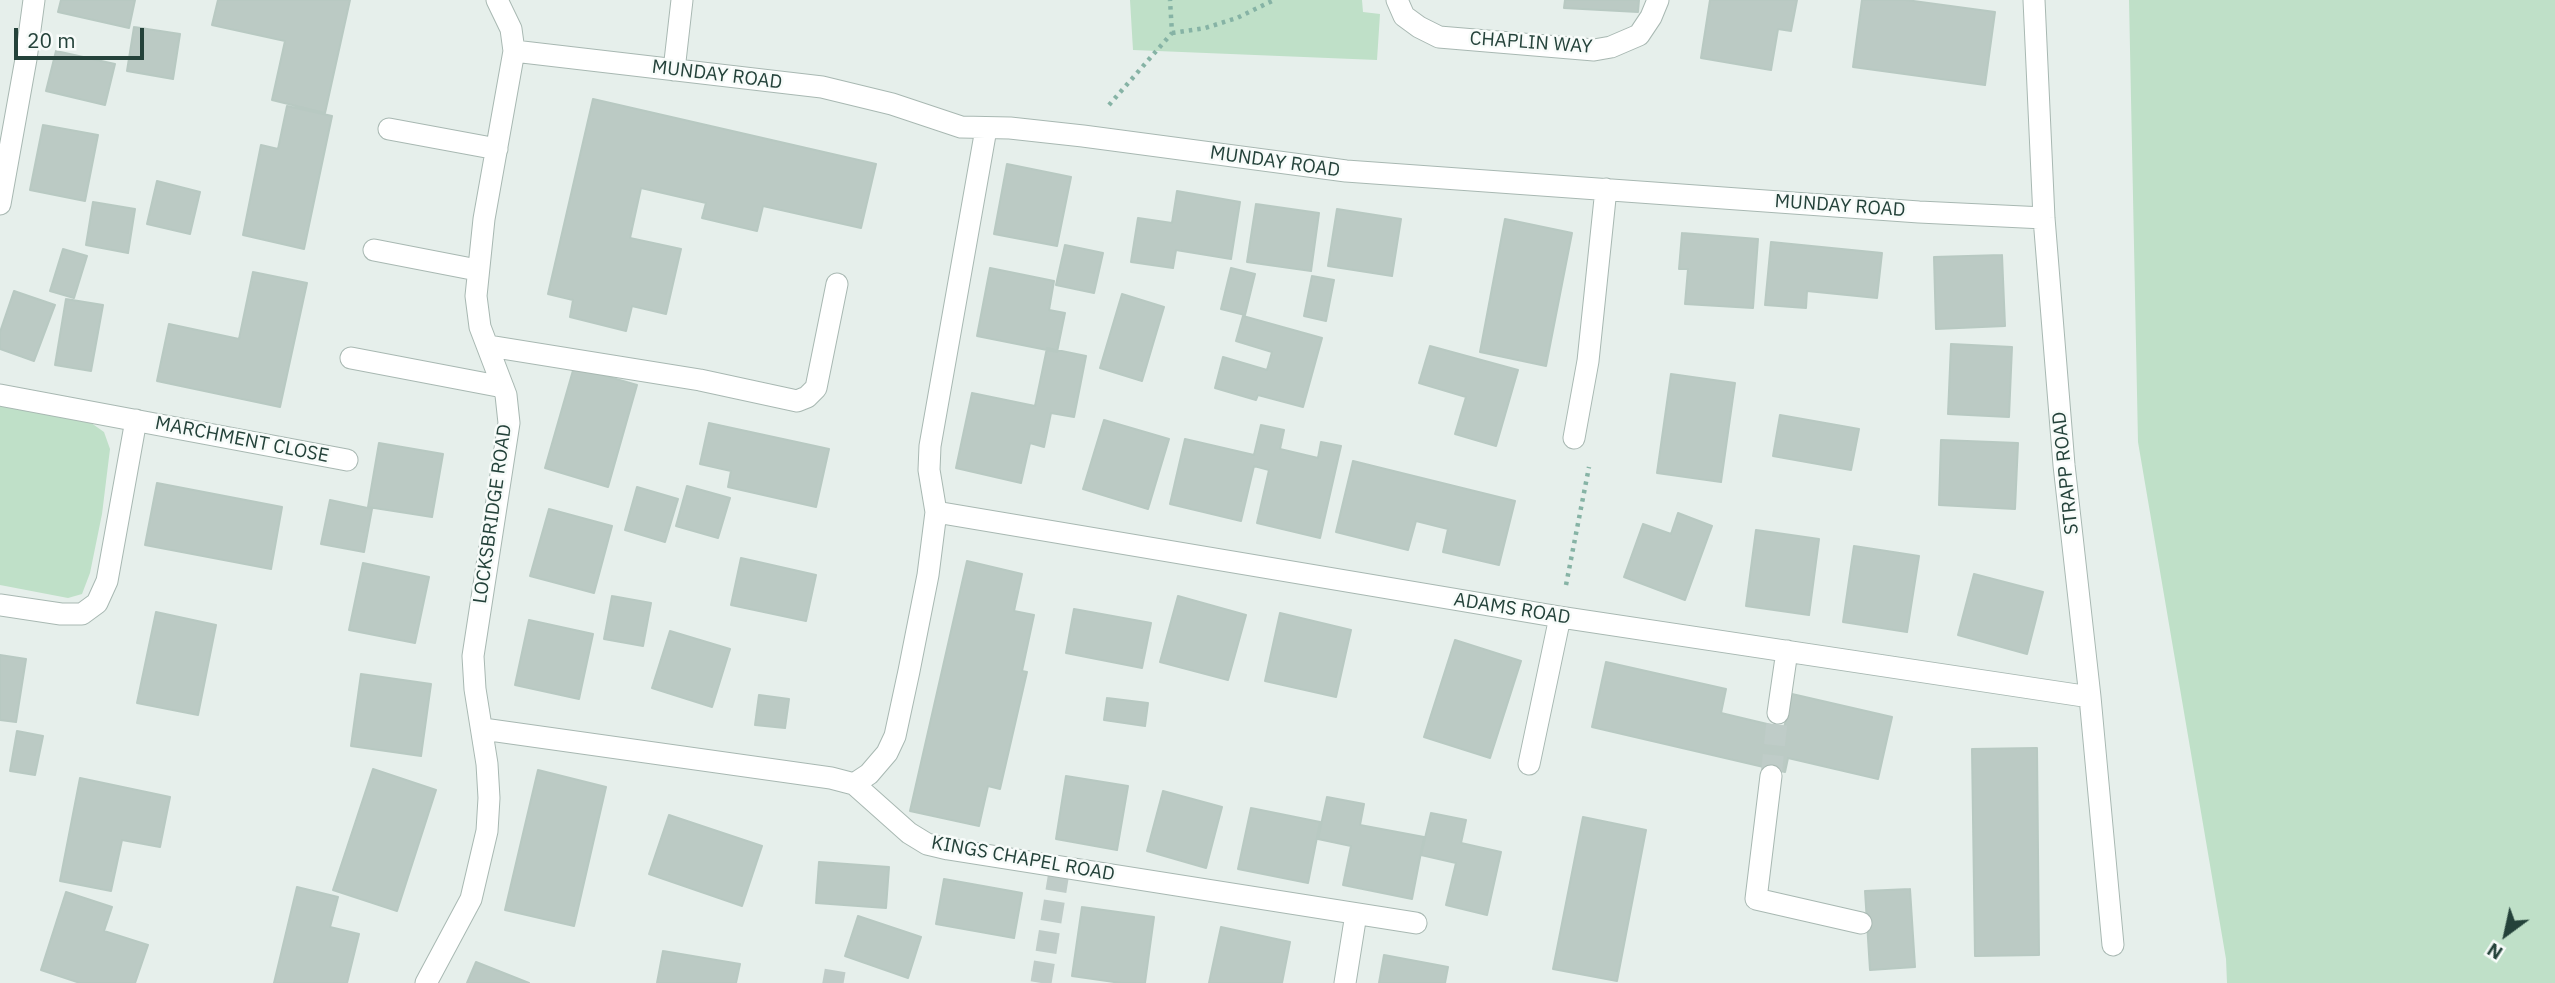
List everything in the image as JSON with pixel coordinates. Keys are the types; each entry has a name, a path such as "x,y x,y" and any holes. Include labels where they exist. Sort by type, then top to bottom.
{"street":[{"path":"0,204 34,0"},
{"name":"LOCKSBRIDGE ROAD","path":"426,983 471,899 487,831 489,797 473,656 509,423 503,387 480,327 476,296 477,270 514,51 511,29 496,0"},
{"path":"674,70 682,0"},
{"name":"CHAPLIN WAY","path":"1397,0 1404,16 1439,37 1594,50 1612,47 1639,35 1658,0"},
{"name":"STRAPP ROAD","path":"2034,0 2045,218 2064,466 2090,697 2113,945"},
{"name":"MUNDAY ROAD","path":"514,51 822,88 892,104 961,127 1010,128 1083,136 1346,172 1919,212 2045,218"},
{"path":"389,129 497,149"},
{"path":"854,784 870,774 887,752 895,736 928,575 936,512 929,470 930,446 986,129"},
{"path":"1574,438 1588,361 1606,189"},
{"path":"374,250 477,270"},
{"path":"489,346 700,380 797,401 807,397 816,388 838,284"},
{"path":"351,358 503,387"},
{"name":"MARCHMENT CLOSE","path":"0,395 347,460"},
{"name":"MARCHMENT CLOSE","path":"0,605 61,614 82,614 97,603 107,581 136,420"},
{"name":"ADAMS ROAD","path":"936,512 1560,617 2090,697"},
{"path":"1529,764 1560,617"},
{"path":"1778,713 1787,651"},
{"name":"KINGS CHAPEL ROAD","path":"483,729 831,778 854,784 909,833 927,844 1416,923"},
{"path":"1771,776 1756,900 1861,923"},
{"path":"1345,983 1356,914"}],"path":[{"path":"1170,0 1171,33"},
{"path":"1083,136 1171,33 1205,28 1237,18 1275,0"},
{"path":"1560,617 1592,453 1574,438"}],"green space":[{"path":"1130,0 1362,0 1363,12 1380,14 1377,60 1133,50"},
{"path":"2129,0 2555,0 2555,983 2227,983 2226,959 2138,442"},
{"path":"0,406 87,420 104,432 110,449 102,514 90,573 82,594 68,598 0,585"}],"building":[{"path":"61,0 135,0 129,28 58,12"},
{"path":"218,0 350,0 325,113 272,100 285,41 212,25"},
{"path":"1565,0 1639,0 1638,12 1564,8"},
{"path":"1710,0 1797,0 1791,31 1778,29 1771,70 1701,58"},
{"path":"1862,0 1906,0 1995,12 1985,85 1853,67"},
{"path":"134,27 180,34 173,79 127,71"},
{"path":"56,51 115,64 105,105 46,91"},
{"path":"593,99 876,164 861,228 763,206 757,231 702,218 706,203 641,188 630,238 681,249 666,314 632,306 626,331 570,317 573,300 548,294"},
{"path":"287,106 332,116 304,249 243,235 261,145 278,149"},
{"path":"43,125 98,135 85,201 30,190"},
{"path":"1007,164 1071,177 1057,246 994,234"},
{"path":"157,181 200,192 190,234 147,224"},
{"path":"1177,191 1240,202 1231,259 1176,250 1173,268 1131,262 1138,218 1172,223"},
{"path":"93,202 135,209 128,253 86,245"},
{"path":"1256,204 1319,213 1311,271 1247,262"},
{"path":"1337,209 1401,219 1392,276 1328,266"},
{"path":"1505,219 1572,233 1546,366 1480,352"},
{"path":"1682,233 1758,239 1753,308 1685,304 1688,269 1679,269"},
{"path":"1771,242 1882,253 1877,298 1807,291 1806,308 1765,305"},
{"path":"1065,245 1103,253 1094,293 1056,285"},
{"path":"63,249 87,256 74,298 50,291"},
{"path":"2002,255 2005,326 1936,329 1934,257"},
{"path":"990,268 1054,281 1049,310 1065,313 1057,352 977,336"},
{"path":"1231,268 1255,274 1245,315 1221,309"},
{"path":"253,272 307,283 280,407 157,381 169,324 239,339"},
{"path":"1312,276 1334,280 1326,321 1304,316"},
{"path":"14,291 55,305 34,361 0,349 0,332"},
{"path":"1122,294 1164,307 1142,381 1100,368"},
{"path":"66,299 103,305 91,371 55,365"},
{"path":"1243,316 1322,338 1303,407 1258,395 1256,400 1215,388 1223,357 1267,370 1272,352 1236,341"},
{"path":"1951,344 2012,347 2009,417 1948,414"},
{"path":"1430,346 1518,370 1496,446 1455,434 1466,397 1419,383"},
{"path":"1047,348 1086,356 1074,417 1051,413 1044,447 1030,443 1021,483 956,468 972,393 1035,406"},
{"path":"574,367 637,385 608,487 545,468"},
{"path":"1671,374 1735,383 1721,482 1657,473"},
{"path":"1780,415 1859,429 1851,470 1773,456"},
{"path":"1104,420 1169,439 1148,509 1083,489"},
{"path":"709,423 829,449 816,507 728,487 731,471 700,464"},
{"path":"1261,425 1284,430 1280,449 1318,458 1321,442 1341,446 1320,538 1257,523 1269,470 1254,466 1241,521 1170,504 1185,439 1254,455"},
{"path":"1941,440 2018,443 2015,509 1939,505"},
{"path":"379,443 443,454 432,517 368,507"},
{"path":"1353,461 1515,501 1499,565 1443,552 1448,529 1416,521 1408,550 1336,532"},
{"path":"157,483 282,507 271,569 145,545"},
{"path":"687,486 730,498 718,538 676,526"},
{"path":"637,487 678,499 665,542 625,530"},
{"path":"330,500 372,509 364,552 321,544"},
{"path":"549,509 612,526 594,593 530,576"},
{"path":"1678,513 1712,526 1685,600 1624,577 1643,524 1671,534"},
{"path":"1756,530 1819,539 1809,615 1746,606"},
{"path":"1854,546 1919,556 1907,632 1843,622"},
{"path":"741,558 816,575 806,621 731,605"},
{"path":"967,561 1022,574 1014,611 1034,615 1022,671 1027,672 1000,789 988,786 979,826 910,811"},
{"path":"363,563 429,577 415,643 349,630"},
{"path":"1974,574 2043,592 2027,654 1958,635"},
{"path":"612,596 651,603 643,646 604,639"},
{"path":"1178,596 1246,615 1228,680 1160,662"},
{"path":"1074,609 1151,623 1142,668 1066,653"},
{"path":"156,612 216,625 198,715 137,703"},
{"path":"1280,613 1351,630 1336,697 1265,681"},
{"path":"529,620 593,634 579,699 515,685"},
{"path":"670,631 730,649 712,707 652,688"},
{"path":"1455,640 1521,661 1490,758 1424,737"},
{"path":"0,655 26,659 16,722 0,720"},
{"path":"1606,662 1726,689 1721,713 1784,728 1792,694 1892,717 1878,779 1788,758 1785,772 1592,727"},
{"path":"361,674 431,684 421,756 351,746"},
{"path":"759,695 789,699 785,728 755,725"},
{"path":"1107,698 1148,703 1145,726 1104,720"},
{"path":"17,731 43,736 35,775 10,771"},
{"path":"2037,748 2039,955 1975,956 1972,749"},
{"path":"373,769 436,790 397,911 333,890"},
{"path":"538,770 606,787 574,926 505,910"},
{"path":"1066,776 1128,786 1117,850 1056,839"},
{"path":"80,778 170,797 160,847 122,840 111,891 60,881"},
{"path":"1163,791 1222,807 1206,868 1147,851"},
{"path":"1327,797 1364,804 1360,825 1424,837 1412,899 1343,885 1351,846 1318,839"},
{"path":"1251,808 1320,822 1308,883 1238,869"},
{"path":"1431,813 1466,820 1461,843 1501,852 1487,915 1446,905 1456,863 1421,855"},
{"path":"669,815 762,846 742,906 649,874"},
{"path":"1583,817 1646,830 1617,981 1553,969"},
{"path":"819,862 889,867 886,908 816,903"},
{"path":"944,879 1022,893 1014,938 936,924"},
{"path":"297,887 338,897 330,927 359,934 347,983 274,983"},
{"path":"1910,889 1915,967 1870,970 1865,891"},
{"path":"66,892 112,907 104,931 148,945 135,983 80,983 41,970"},
{"path":"1082,907 1154,917 1145,983 1121,983 1072,976"},
{"path":"858,916 921,937 908,978 845,956"},
{"path":"1221,927 1290,942 1282,983 1209,983"},
{"path":"663,951 740,964 736,983 657,983"},
{"path":"1384,955 1448,967 1445,983 1379,983"},
{"path":"476,962 529,983 467,983"}],"tunnel":[{"path":"1771,776 1778,713"},
{"path":"1041,983 1060,866"},
{"path":"823,979 846,983"}]}
